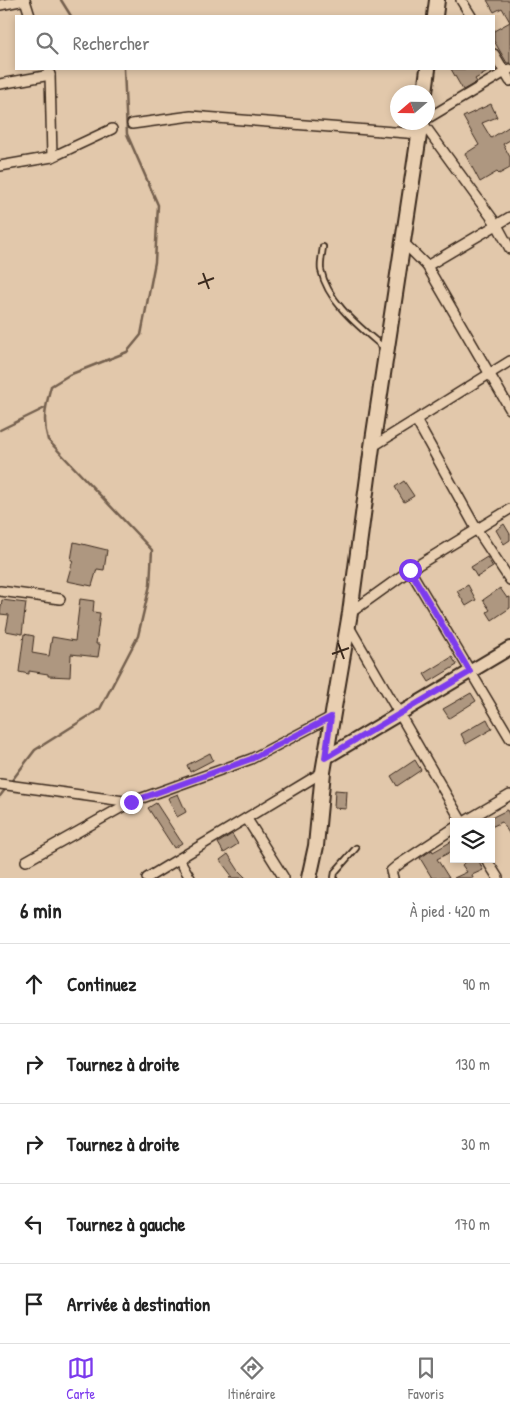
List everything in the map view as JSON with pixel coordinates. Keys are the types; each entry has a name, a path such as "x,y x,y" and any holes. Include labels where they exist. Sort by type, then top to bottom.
{"main road":[{"path":"435,15 437,0"},
{"path":"426,85 428,70"},
{"path":"309,878 316,846 325,758 349,619 372,447 419,130"}],"street":[{"path":"0,5 24,0 30,15"},
{"path":"461,0 470,15"},
{"path":"495,55 508,71 510,81"},
{"path":"435,114 508,71"},
{"path":"0,84 49,72 52,157"},
{"path":"132,124 192,116 390,125"},
{"path":"0,166 52,157 112,130"},
{"path":"423,130 497,225 510,249"},
{"path":"427,266 510,217"},
{"path":"403,242 427,266 510,409"},
{"path":"372,447 510,361"},
{"path":"416,420 477,530 510,580"},
{"path":"461,818 399,714 349,619 410,570 510,509"},
{"path":"410,570 510,738"},
{"path":"0,591 60,599"},
{"path":"325,758 510,648"},
{"path":"26,861 131,802 251,759 331,717"},
{"path":"147,878 323,772"},
{"path":"0,784 131,802"},
{"path":"470,818 510,795"},
{"path":"246,819 284,878"},
{"path":"393,878 391,871 398,865 450,831"},
{"path":"179,859 190,878"},
{"path":"489,863 498,878"}],"lane":[{"path":"323,247 321,269 328,290 348,315 386,351"},
{"path":"334,878 335,872 356,848"}],"building":[{"path":"487,0 510,0 510,22 502,8 494,12"},
{"path":"510,22 510,63 507,63 495,43 495,30"},
{"path":"452,70 491,70 475,79 477,82 463,90"},
{"path":"491,104 497,117 482,123 491,138 510,126 510,140 503,144 510,157 510,168 499,174 497,172 480,182 465,154 479,145 463,117"},
{"path":"404,481 414,496 404,502 395,487"},
{"path":"504,524 510,534 510,540 504,544 496,530"},
{"path":"74,542 107,550 104,570 97,569 92,586 67,581 73,560 71,560"},
{"path":"487,557 493,567 477,577 471,567"},
{"path":"468,585 476,600 466,606 457,591"},
{"path":"500,588 507,598 510,597 510,608 492,620 487,612 490,610 483,600"},
{"path":"80,599 94,601 93,612 100,613 96,644 100,644 98,657 71,654 70,677 48,676 48,674 29,671 29,674 19,672 24,634 34,636 32,653 49,656 52,637 75,641"},
{"path":"2,600 26,603 22,634 6,631 9,615 0,614"},
{"path":"452,657 457,665 429,682 424,674"},
{"path":"471,693 476,701 449,718 443,709"},
{"path":"487,719 492,729 466,744 461,734"},
{"path":"210,753 213,760 190,772 187,765"},
{"path":"415,760 421,770 397,786 391,776"},
{"path":"335,790 347,791 346,809 334,808"},
{"path":"178,794 186,812 177,817 168,798"},
{"path":"156,803 182,843 174,848 148,808"},
{"path":"507,810 510,816 510,835 502,822 495,825 495,818 491,818"},
{"path":"232,834 238,844 224,853 218,843"},
{"path":"450,842 450,852 437,859 449,878 432,878 420,858 432,850 433,852"},
{"path":"228,854 246,878 229,878 232,876 220,860"},
{"path":"464,863 480,863 483,870 472,875 473,878 454,878 467,872 462,865"}],"waterway":[{"path":"61,0 70,15"},
{"path":"10,783 35,750 100,709 138,636 150,585 152,550 48,440 45,426 46,406 51,386 69,375 127,352 141,335 155,262 158,205 127,134 124,70"},
{"path":"0,430 45,408"},
{"path":"0,796 7,787"}],"route":[{"path":"131,802 251,759 331,717 325,758 470,672 410,570"}]}
